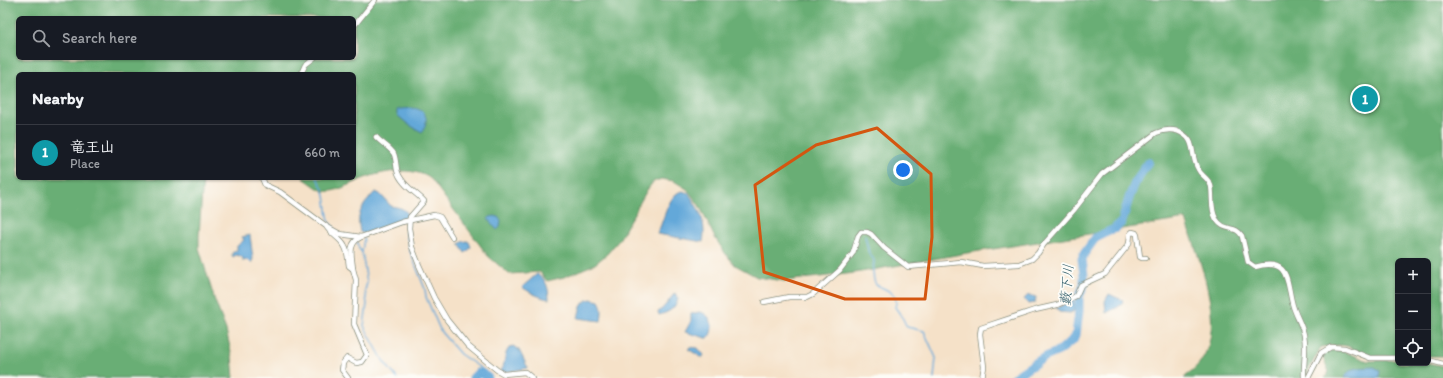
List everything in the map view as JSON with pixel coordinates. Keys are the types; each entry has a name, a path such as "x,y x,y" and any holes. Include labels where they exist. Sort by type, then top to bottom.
{"street":[{"path":"356,24 375,0"},
{"path":"302,72 305,65 311,60"},
{"path":"764,302 789,297 807,297 813,294 840,270 853,253 858,236 862,232 871,234 884,248 908,267 961,262 983,266 1019,264 1028,261 1038,253 1102,174 1156,133 1164,130 1173,130 1185,135 1191,141 1198,169 1206,177 1210,184 1214,215 1218,223 1225,228 1240,232 1248,262 1255,267 1266,264 1275,265 1286,275 1293,308 1304,335 1304,378"},
{"path":"376,138 395,155 397,171 400,178 424,201 412,213 409,221 412,247 434,298 447,320 468,346 497,370 504,374 524,372 532,378"},
{"path":"263,180 265,186 280,192 303,210 340,235 358,239"},
{"path":"348,378 342,370 343,363 347,358 356,363 362,362 366,355 354,324 356,280 352,251 353,242 409,221 434,215 440,217 452,237"},
{"path":"326,226 328,230 345,245 349,266 354,269"},
{"path":"982,378 984,367 980,334 981,328 1035,310 1057,305 1076,296 1084,284 1105,274 1129,244 1130,234 1132,232 1136,233 1137,235 1140,257 1146,258"},
{"path":"1308,378 1321,353 1331,347 1345,348 1370,358 1395,358"},
{"path":"1431,361 1443,364"}],"highlighted area":[{"path":"877,128 931,174 932,237 925,299 845,299 764,272 755,185 816,145"}],"green space":[{"path":"0,0 1443,0 1443,356 1431,356 1431,258 1395,258 1395,356 1369,356 1347,346 1338,345 1321,347 1304,378 1184,378 1201,361 1208,346 1211,328 1211,310 1208,290 1186,219 967,253 855,273 784,281 757,277 735,265 714,236 699,205 687,189 674,181 661,179 653,182 647,190 619,240 607,254 595,264 564,277 547,281 540,272 509,274 488,256 431,179 424,175 406,171 386,172 368,177 333,191 324,191 319,189 306,180 356,180 356,72 16,72 16,180 203,180 199,248 215,301 226,330 232,356 234,378 0,378"},
{"path":"1331,350 1343,351 1368,361 1395,360 1395,366 1431,366 1431,364 1443,366 1443,378 1325,378 1329,372 1322,355"}],"water":[{"path":"413,108 422,111 426,117 426,124 422,132 409,125 397,115 397,110"},
{"path":"682,191 690,195 699,211 704,226 703,242 657,234 670,202 677,193"},
{"path":"376,192 380,194 391,206 403,209 408,214 403,220 364,234 360,232 359,218 361,210"},
{"path":"495,216 501,221 500,227 497,230 488,219"},
{"path":"250,235 253,259 251,263 248,260 243,261 243,258 240,256 236,255 233,257 232,255 232,253 237,250 237,246 244,240 242,237"},
{"path":"467,241 471,247 465,253 459,244"},
{"path":"537,274 543,278 546,284 549,299 528,291 522,287"},
{"path":"675,293 678,299 673,308 659,315 658,312"},
{"path":"1109,294 1122,300 1123,303 1106,313 1105,301"},
{"path":"1028,295 1036,297 1035,303 1028,304 1024,299"},
{"path":"591,299 599,301 600,303 602,311 601,321 578,318 583,304"},
{"path":"1073,300 1075,308 1074,311 1070,313 1059,312 1056,308"},
{"path":"699,312 707,315 711,322 712,330 708,338 685,332 691,321 691,314"},
{"path":"513,346 519,350 528,368 506,372 501,371 504,365 506,353 510,347"},
{"path":"690,347 698,348 704,355 702,358 688,349"},
{"path":"1374,367 1380,370 1379,378 1344,378 1350,371"}],"waterway":[{"name":"藪下川","path":"1013,378 1043,358 1059,351 1074,339 1076,335 1079,311 1079,297 1084,285 1082,259 1084,254 1096,237 1114,229 1122,222 1135,183 1148,162"},
{"path":"318,180 325,196 329,221 334,228"},
{"path":"406,232 410,251 425,289 426,297 441,332 460,354 485,371 486,376"},
{"path":"865,236 869,254 874,261 873,274 876,285 888,290 894,295 896,299 895,307 907,327 924,331 936,358 934,378"},
{"path":"364,238 362,252 367,283 365,290 367,304 364,326 384,362 397,378"},
{"path":"357,242 359,249 362,252"},
{"path":"473,378 478,373 481,373 488,378"}],"place":[{"name":"竜王山","path":"1365,99"}]}
